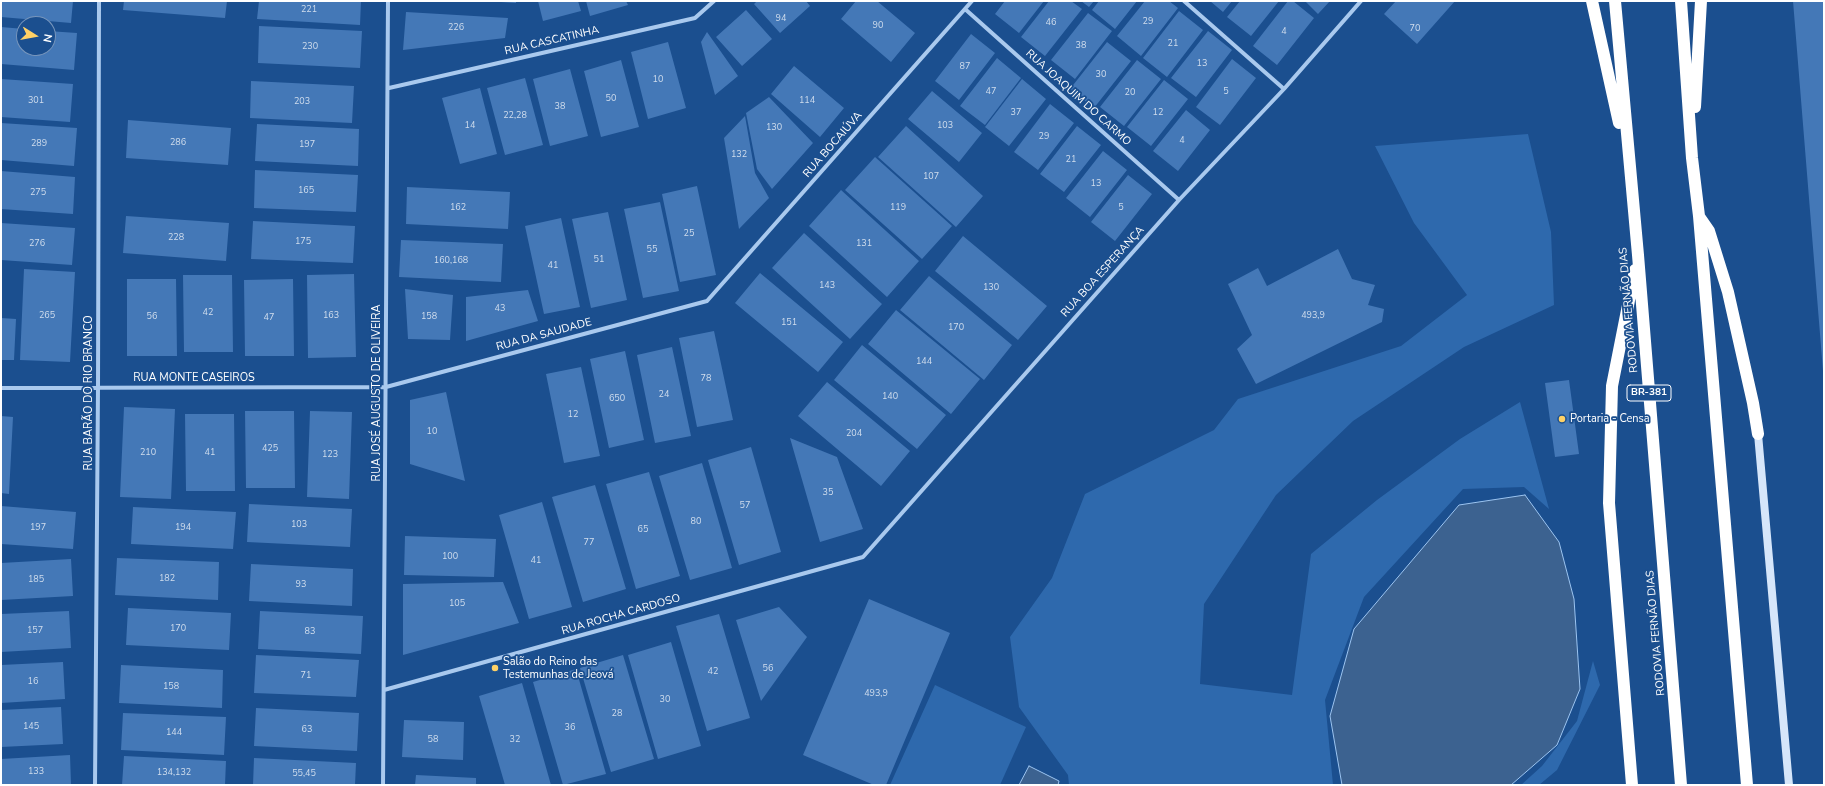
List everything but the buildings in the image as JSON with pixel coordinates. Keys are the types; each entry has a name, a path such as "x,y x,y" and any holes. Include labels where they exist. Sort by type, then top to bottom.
{"highway":[{"path":"1592,1 1629,170"},
{"name":"RODOVIA FERNÃO DIAS","path":"1615,1 1629,170 1638,256 1681,785"},
{"path":"1681,1 1692,158 1699,216 1747,785"},
{"path":"1692,158 1701,1"},
{"path":"1699,216 1709,231 1728,292 1753,403 1758,434"},
{"path":"1632,785 1609,503 1612,386 1638,256"}],"main road":[{"path":"1758,434 1789,785"}],"street":[{"name":"RUA BARÃO DO RIO BRANCO","path":"95,785 99,1"},
{"name":"RUA JOSÉ AUGUSTO DE OLIVEIRA","path":"383,785 389,88 388,1"},
{"name":"RUA CASCATINHA","path":"389,88 695,18 714,1"},
{"name":"RUA BOCAIÚVA","path":"707,301 972,1"},
{"path":"1184,1 1284,89"},
{"name":"RUA BOA ESPERANÇA","path":"863,557 1179,200 1284,89 1360,1"},
{"name":"RUA JOAQUIM DO CARMO","path":"965,9 1179,200"},
{"name":"RUA DA SAUDADE","path":"386,387 707,301"},
{"name":"RUA MONTE CASEIROS","path":"1,388 98,386 386,387"},
{"name":"RUA ROCHA CARDOSO","path":"384,690 863,557"}],"shaded area":[{"path":"1528,134 1551,232 1554,305 1464,347 1353,421 1276,495 1204,604 1200,684 1292,695 1311,554 1377,500 1460,439 1520,402 1549,509 1524,487 1463,489 1364,597 1325,700 1333,785 1069,785 1068,775 1019,707 1010,637 1052,578 1085,494 1214,430 1238,399 1401,346 1467,295 1414,223 1375,146"},
{"path":"1525,495 1559,542 1574,599 1580,689 1557,745 1511,785 1342,785 1330,716 1354,629 1459,505"},
{"path":"1593,661 1600,685 1557,770 1539,785 1521,785 1542,766 1577,721"},
{"path":"935,685 1026,727 1000,785 890,785"},
{"path":"1029,766 1059,781 1058,785 1019,785"}],"place":[{"name":"Portaria - Censa","path":"1562,419"},
{"name":"Salão do Reino das Testemunhas de Jeová","path":"495,668"}]}
